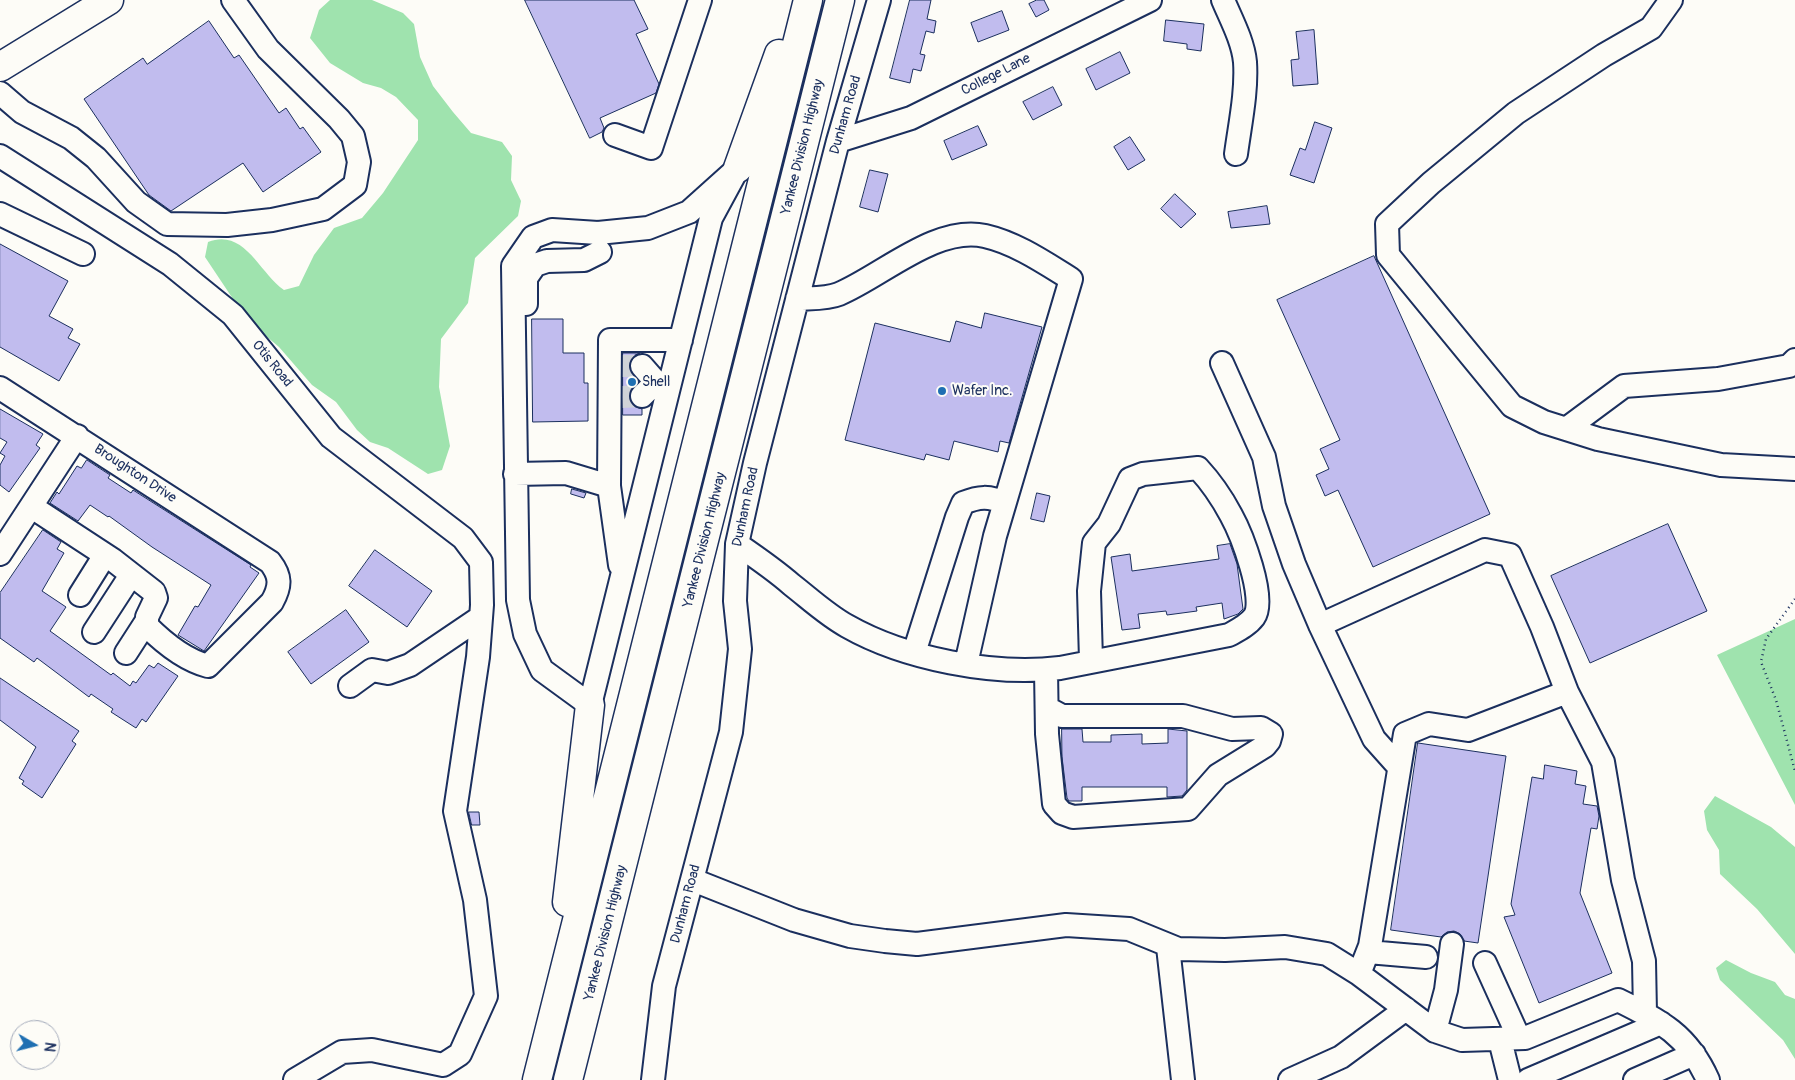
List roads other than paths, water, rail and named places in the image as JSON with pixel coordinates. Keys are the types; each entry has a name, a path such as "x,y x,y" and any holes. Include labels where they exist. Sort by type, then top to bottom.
{"main road":[{"path":"0,67 109,0"},
{"path":"738,168 780,52 796,0"},
{"path":"537,1080 808,0"},
{"name":"Yankee Division Highway","path":"568,1080 840,0"},
{"path":"552,1020 590,705"}],"street":[{"path":"0,92 22,112 71,138 96,158 136,202 167,224 227,225 272,220 323,209 355,185 359,162 353,136 339,119 268,49 234,0"},
{"name":"Dunham Road","path":"653,1080 664,986 731,732 740,649 735,601 737,544 755,463 838,141 879,0"},
{"name":"College Lane","path":"838,141 911,118 1150,0"},
{"path":"1223,0 1238,34 1245,60 1245,88 1236,154"},
{"path":"1671,0 1651,28 1604,55 1516,113 1431,183 1388,224 1388,254 1512,406 1544,422 1598,439 1721,465 1795,468"},
{"path":"614,135 651,148 693,6"},
{"name":"Otis Road","path":"0,156 170,264 233,315 332,438 463,538 481,562 482,617 478,657 456,811 475,900 486,996 460,1054 443,1065 372,1050 342,1052 295,1080"},
{"path":"621,579 603,485 636,381 680,340 711,218 738,168"},
{"path":"680,340 610,340 636,381 621,579 590,705 542,670 524,634 516,578 513,266 533,237 552,230 598,233 648,228 689,212 738,168"},
{"path":"0,214 83,254"},
{"path":"797,299 836,295 869,279 899,259 927,246 962,235 985,236 1009,245 1042,261 1070,279 1004,504 966,664"},
{"path":"515,403 527,368 526,278 535,265 584,260 600,252"},
{"path":"1566,429 1624,386 1718,379 1788,366 1795,360"},
{"path":"1222,363 1264,457 1274,506 1294,564 1320,625 1374,740 1399,767"},
{"name":"Broughton Drive","path":"0,388 270,562 279,574 279,590 272,602 208,666 196,663 160,640 147,626 146,622"},
{"path":"0,554 77,436"},
{"path":"515,474 566,473 579,468 592,473 603,485"},
{"path":"737,544 767,564 846,626 878,641 914,653 966,664 994,668 1046,670 1229,635 1241,628 1254,616 1258,603 1242,537 1210,481 1198,468 1143,474 1130,478 1109,524 1094,544 1089,584 1091,660"},
{"path":"914,653 963,503 985,497 1004,504"},
{"path":"32,507 105,555 154,592 156,598 146,622 126,653"},
{"path":"1320,625 1485,550 1510,555 1542,627 1567,692 1602,762 1623,880 1644,961 1653,1018"},
{"path":"80,595 105,555"},
{"path":"94,632 131,575"},
{"path":"350,686 372,670 388,673 410,666 482,617"},
{"path":"1046,670 1047,734 1054,804 1062,813 1073,817 1188,809 1218,775 1265,746 1270,741 1271,734 1261,728 1232,729 1183,716 1062,716 1047,708"},
{"path":"1359,974 1368,952 1405,734 1429,724 1468,730 1567,692"},
{"path":"693,880 794,920 850,936 885,942 917,944 954,941 1018,930 1066,925 1129,929 1168,947 1225,950 1285,947 1327,954 1359,974 1435,1031 1462,1040 1510,1039 1542,1032 1618,1000 1653,1018 1678,1034 1694,1054 1708,1080"},
{"path":"1435,1031 1446,990 1452,944"},
{"path":"1168,947 1183,1080"},
{"path":"1368,952 1426,957"},
{"path":"1485,963 1510,1039 1510,1080"},
{"path":"1290,1080 1341,1057 1406,1009"},
{"path":"1528,1080 1653,1018"},
{"path":"1635,1080 1694,1054"}],"tunnel":[{"path":"622,366 642,366"},
{"path":"622,397 642,396"}],"place":[{"name":"Shell","path":"632,382"},
{"name":"Wafer Inc.","path":"942,391"}]}
